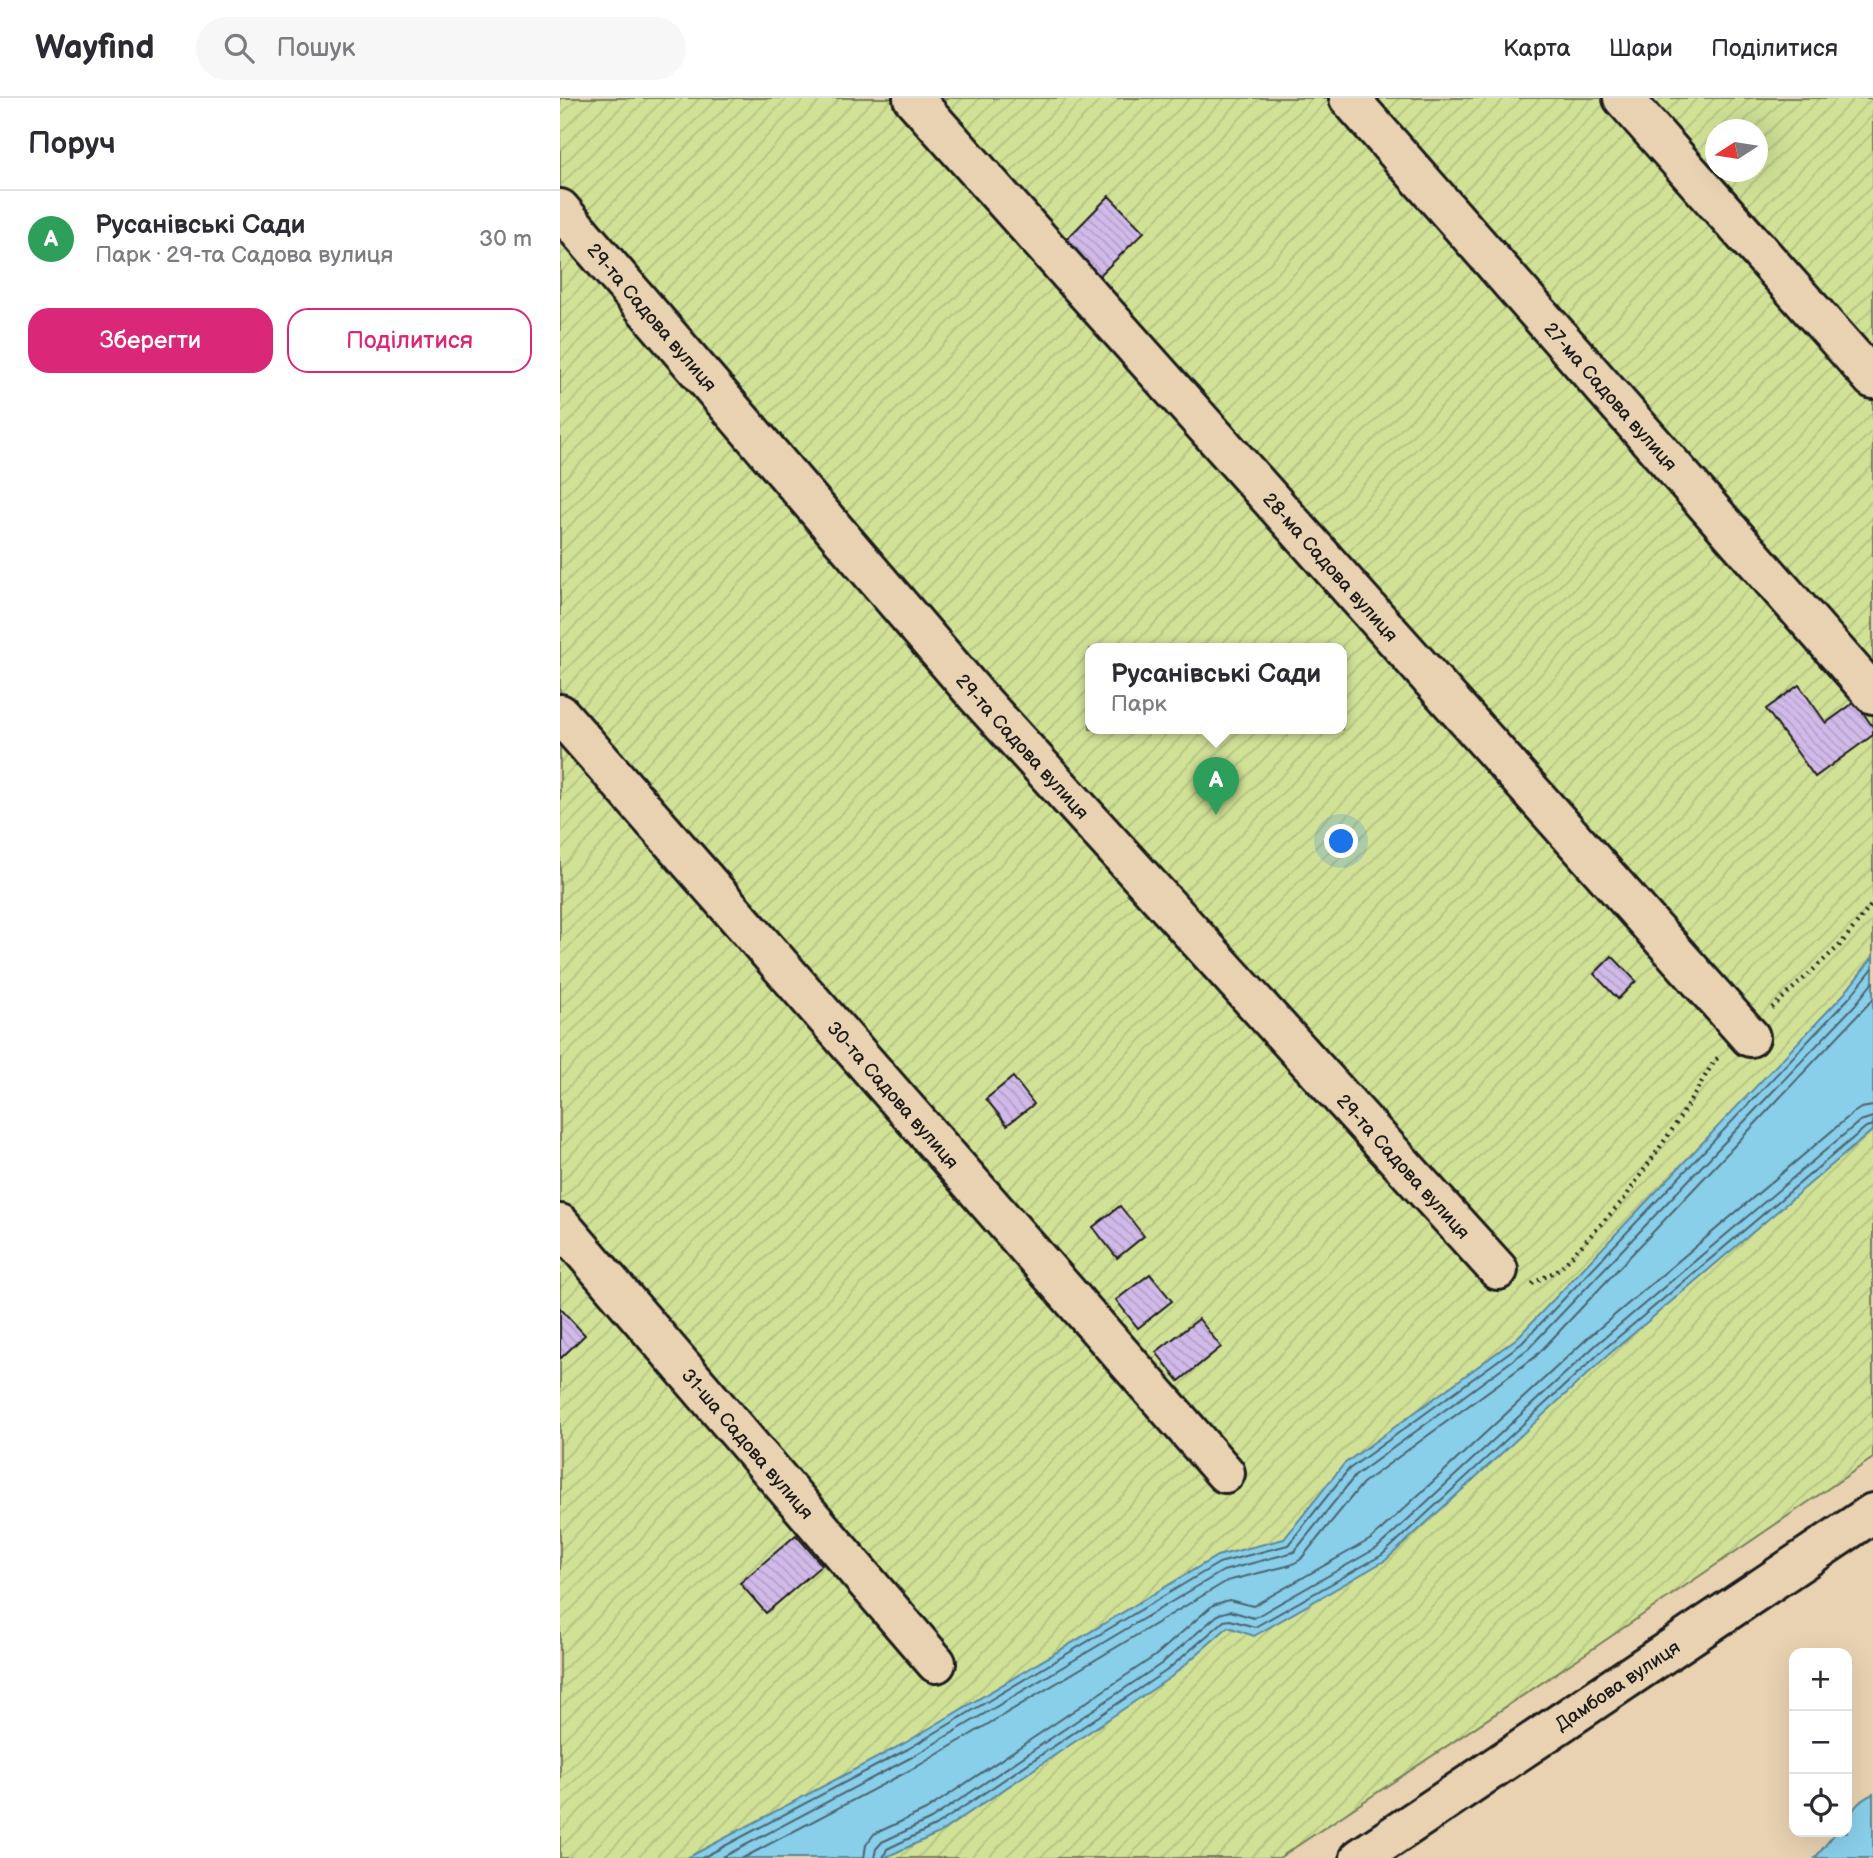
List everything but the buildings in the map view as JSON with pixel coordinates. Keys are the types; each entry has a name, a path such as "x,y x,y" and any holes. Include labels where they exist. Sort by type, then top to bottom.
{"street":[{"name":"28-ма Садова вулиця","path":"913,98 1750,1037"},
{"name":"27-ма Садова вулиця","path":"1349,98 1873,694"},
{"path":"1623,98 1873,379"},
{"name":"29-та Садова вулиця","path":"560,209 976,695 1498,1270"},
{"name":"30-та Садова вулиця","path":"560,715 1225,1474"},
{"name":"31-ша Садова вулиця","path":"560,1224 936,1663"},
{"name":"Дамбова вулиця","path":"1360,1858 1873,1513"}],"path":[{"path":"1498,1270 1521,1289 1561,1268 1625,1199 1716,1060 1750,1037 1770,1009 1840,945 1873,903"}],"green space":[{"path":"560,98 1873,98 1873,1458 1279,1858 560,1858"}],"water":[{"path":"1873,957 1873,1130 1607,1356 1386,1560 1254,1636 1228,1627 1171,1677 939,1833 884,1858 687,1858 905,1743 1217,1556 1284,1539 1344,1464 1517,1338 1844,994"},
{"path":"1873,1794 1873,1858 1815,1858 1832,1837 1852,1837 1852,1813 1862,1800"}],"place":[{"name":"Русанівські Сади","path":"1216,815"}]}
